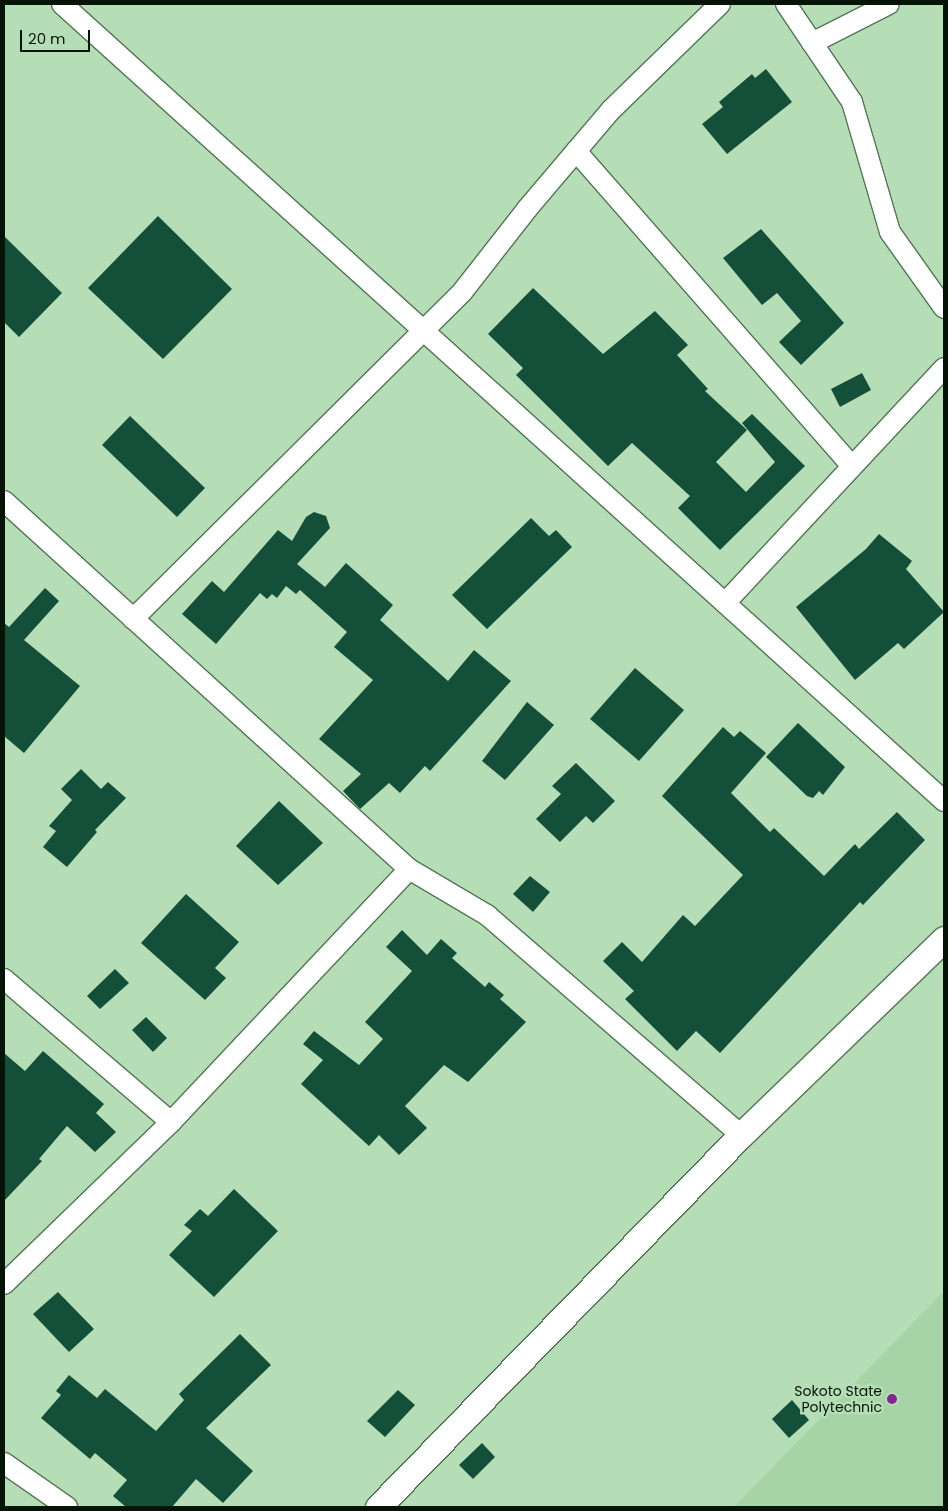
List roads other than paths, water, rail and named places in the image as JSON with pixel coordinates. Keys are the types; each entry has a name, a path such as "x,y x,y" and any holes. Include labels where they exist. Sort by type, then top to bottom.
{"street":[{"path":"62,4 944,801"},
{"path":"134,619 463,291 611,110 720,4"},
{"path":"786,4 852,102 890,232 944,308"},
{"path":"812,43 890,4"},
{"path":"576,151 852,466"},
{"path":"725,603 944,368"},
{"path":"4,501 409,869 487,915 741,1135"},
{"path":"4,1284 171,1122 409,869"},
{"path":"378,1507 741,1135 944,940"},
{"path":"4,979 171,1122"},
{"path":"4,1464 67,1507"}],"place":[{"name":"Sokoto State Polytechnic","path":"892,1399"}]}
